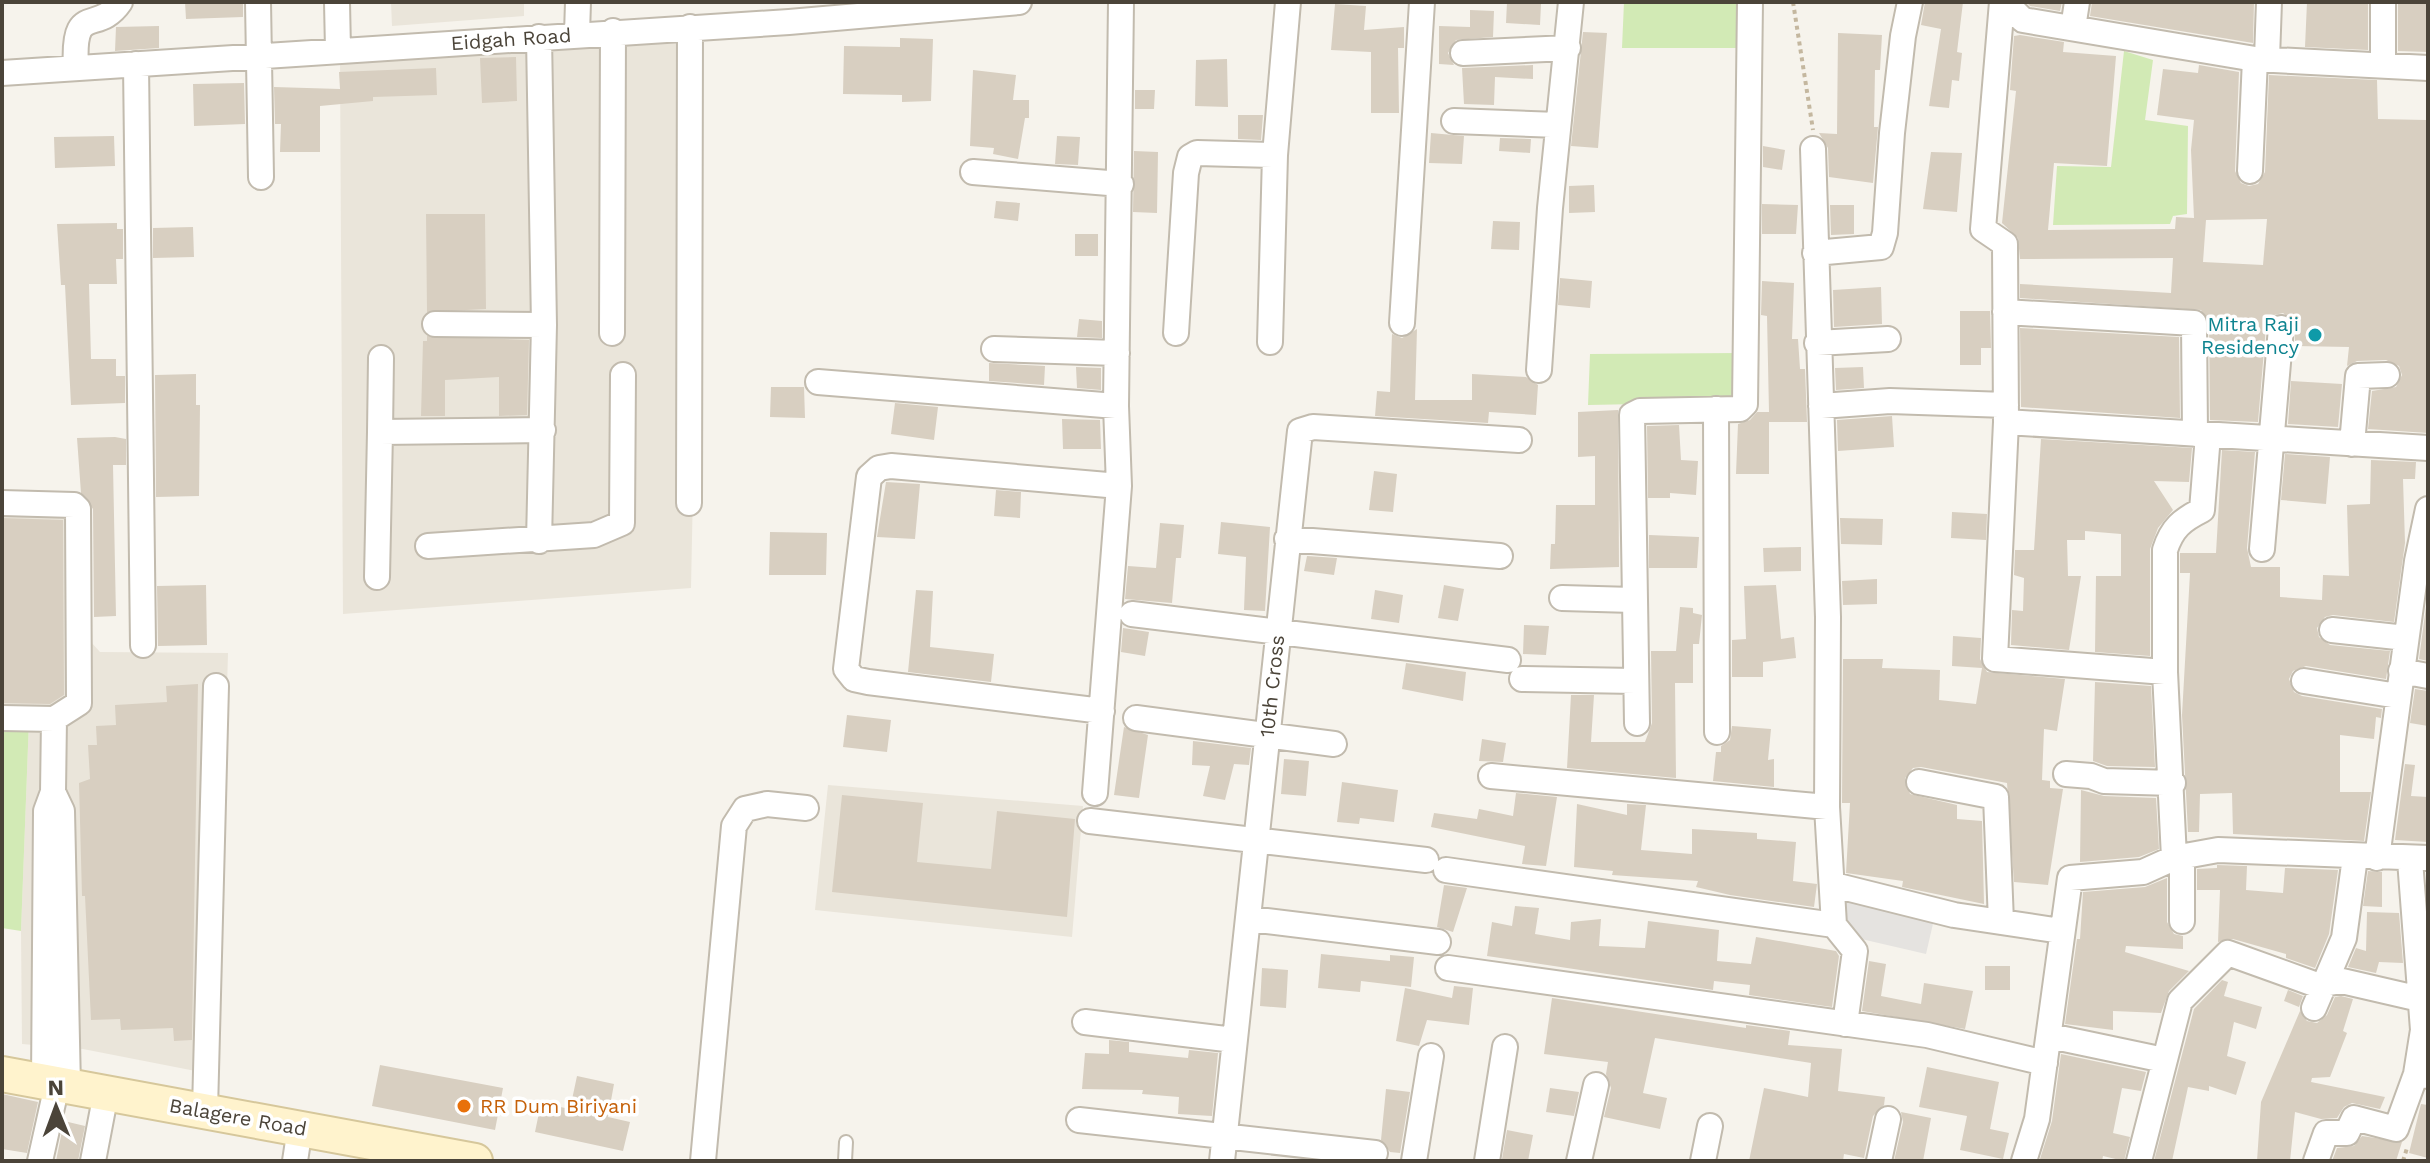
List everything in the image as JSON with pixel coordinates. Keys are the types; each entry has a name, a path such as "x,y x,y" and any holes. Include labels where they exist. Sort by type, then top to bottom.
{"street":[{"path":"76,68 74,32 79,24 113,11 120,2"},
{"path":"258,2 261,177"},
{"path":"337,2 338,50"},
{"path":"577,34 578,2"},
{"name":"Eidgah Road","path":"2,73 690,27 790,12 1019,2"},
{"path":"1095,793 1119,486 1116,406 1121,2"},
{"path":"1270,342 1275,155 1288,2"},
{"path":"1402,323 1422,2"},
{"path":"1539,370 1571,2"},
{"path":"1637,723 1632,415 1740,409 1745,404 1750,2"},
{"path":"1815,253 1881,247 1885,233 1903,36 1910,2"},
{"path":"2004,2 2023,20 2261,59 2428,68"},
{"path":"2004,2 1983,229 2005,244 2006,414 1995,659 2165,672"},
{"path":"2073,28 2077,2"},
{"path":"2250,171 2269,2"},
{"path":"2383,2 2383,64"},
{"path":"689,503 690,27"},
{"path":"612,333 613,31"},
{"path":"539,37 544,325 539,541"},
{"path":"1463,53 1568,48"},
{"path":"136,64 143,645"},
{"path":"1454,121 1558,125"},
{"path":"1813,149 1828,617 1827,807 1834,925 1855,951 1845,1024"},
{"path":"1176,333 1186,173 1190,157 1197,153 1275,155"},
{"path":"973,172 1121,184"},
{"path":"2005,312 2194,323 2202,435 2202,510 2180,521 2170,535 2165,550 2165,672 2182,921"},
{"path":"435,324 544,325"},
{"path":"2262,549 2281,328"},
{"path":"1817,343 1888,339"},
{"path":"994,349 1117,353"},
{"path":"377,577 381,358"},
{"path":"428,546 594,535 622,523 623,375"},
{"path":"2352,444 2358,376 2387,375"},
{"path":"818,382 1116,406"},
{"path":"1821,406 1890,401 2202,435 2428,448"},
{"path":"1716,409 1717,732"},
{"name":"10th Cross","path":"1223,1149 1300,431 1313,427 1519,440"},
{"path":"380,432 543,430"},
{"path":"1102,711 868,682 854,679 846,669 869,477 879,468 891,466 1119,486"},
{"path":"2,503 74,505 78,509 79,703 54,719 2,718"},
{"path":"2319,997 2344,938 2366,857 2398,696 2428,509"},
{"path":"1287,539 1500,556"},
{"path":"1562,598 1633,600"},
{"path":"1132,614 1278,630 1515,670 1635,681"},
{"path":"2332,630 2406,638"},
{"path":"2401,671 2428,676"},
{"path":"2304,681 2398,696"},
{"path":"205,1110 216,686"},
{"path":"1136,718 1334,744"},
{"path":"40,1161 56,1084 62,811 53,792 54,719"},
{"path":"2066,774 2091,776 2104,781 2173,783"},
{"path":"1491,776 1827,807"},
{"path":"1919,782 1996,797 2001,922"},
{"path":"703,1161 734,826 745,809 767,804 806,808"},
{"path":"1090,821 1436,865 1834,925"},
{"path":"2024,1161 2037,1119 2070,878 2143,872 2178,857 2218,850 2419,859 2422,1075 2396,1129 2354,1118 2347,1133 2326,1133 2316,1161"},
{"path":"1834,885 1954,915 2061,931"},
{"path":"1250,919 1438,942"},
{"path":"2139,1161 2180,1001 2228,953 2319,997"},
{"path":"1448,968 1728,1004 1927,1035 2045,1063"},
{"path":"2319,997 2342,981 2420,999"},
{"path":"1085,1022 1234,1040"},
{"path":"2050,1036 2164,1060"},
{"path":"1487,1161 1505,1047"},
{"path":"1414,1161 1431,1056"},
{"name":"Balagere Road","path":"2,1074 205,1110 298,1145 475,1161"},
{"path":"1579,1161 1596,1085"},
{"path":"93,1161 106,1093"},
{"path":"1879,1161 1888,1119"},
{"path":"1079,1120 1223,1149 1375,1153"},
{"path":"1703,1161 1710,1126"}],"lane":[{"path":"845,1161 846,1142"}],"path":[{"path":"1793,2 1813,118 1813,149"}],"shaded area":[{"path":"391,2 524,2 524,16 392,26"},
{"path":"702,40 691,588 343,614 340,59"},
{"path":"2,500 79,501 81,631 100,652 228,653 216,1075 83,1049 22,1044 21,931 29,720 2,720"},
{"path":"828,785 1083,806 1072,937 815,910"},
{"path":"1848,894 1935,915 1926,954 1857,938 1843,918"}],"green space":[{"path":"1624,2 1744,2 1744,48 1622,48"},
{"path":"2124,51 2153,60 2145,120 2188,126 2187,214 2173,216 2170,224 2053,225 2057,166 2111,167"},
{"path":"1739,353 1741,402 1588,405 1590,354"},
{"path":"2,720 29,720 21,931 2,928"}],"building":[{"path":"185,2 243,2 243,17 186,19"},
{"path":"1507,2 1541,4 1540,25 1506,23"},
{"path":"1925,2 1963,2 1957,52 1962,53 1959,81 1952,80 1949,108 1929,106 1941,29 1921,25"},
{"path":"2026,2 2062,2 2060,11 2030,6"},
{"path":"2092,2 2254,2 2253,43 2090,16"},
{"path":"2307,2 2368,2 2368,50 2305,47"},
{"path":"2398,2 2428,2 2428,52 2398,51"},
{"path":"1335,4 1366,6 1364,30 1404,27 1404,48 1398,48 1399,113 1371,113 1371,52 1331,50"},
{"path":"1470,10 1494,11 1493,37 1456,40 1448,53 1454,65 1439,64 1439,26 1470,27"},
{"path":"159,26 159,48 115,51 116,27"},
{"path":"1583,32 1607,33 1598,148 1571,146"},
{"path":"1838,33 1882,35 1880,70 1875,70 1874,127 1878,127 1873,183 1829,177 1828,148 1819,133 1837,134"},
{"path":"2014,36 2064,42 2063,52 2116,56 2107,166 2054,163 2048,230 2175,229 2176,217 2194,218 2191,150 2194,120 2157,115 2163,69 2198,73 2199,65 2239,72 2235,171 2241,183 2249,186 2258,184 2265,172 2269,75 2377,80 2378,119 2426,120 2428,433 2368,429 2372,391 2396,387 2402,375 2399,366 2386,360 2357,361 2347,366 2349,347 2295,346 2295,322 2283,313 2274,315 2266,326 2258,422 2210,420 2209,323 2201,310 2020,298 2020,284 2171,293 2173,258 2020,259 2018,238 2002,223 2016,91 2010,90","holes":["2267,219 2263,265 2203,262 2206,220"]},
{"path":"900,38 933,39 931,101 902,102 902,95 843,94 844,46 900,47"},
{"path":"516,57 517,101 482,103 480,58"},
{"path":"1227,59 1228,107 1195,106 1196,60"},
{"path":"1533,65 1533,79 1495,77 1494,105 1464,104 1462,68"},
{"path":"436,68 437,95 373,97 373,101 320,106 320,152 280,152 281,124 275,124 274,87 340,89 339,72"},
{"path":"973,70 1016,75 1013,100 1029,100 1029,118 1025,118 1018,159 993,154 994,148 970,146"},
{"path":"244,83 245,124 194,126 193,84"},
{"path":"1135,90 1155,90 1154,109 1135,109"},
{"path":"1238,115 1263,115 1261,140 1238,139"},
{"path":"1431,133 1464,136 1462,164 1429,163"},
{"path":"114,136 115,166 55,168 54,137"},
{"path":"1057,136 1080,137 1078,165 1055,164"},
{"path":"1500,138 1531,139 1530,153 1499,151"},
{"path":"1763,146 1785,150 1782,170 1763,167"},
{"path":"1134,151 1158,152 1157,213 1133,212"},
{"path":"1931,152 1962,153 1957,212 1923,209"},
{"path":"1594,185 1595,212 1569,213 1569,186"},
{"path":"996,201 1020,203 1018,221 994,218"},
{"path":"1762,204 1798,205 1796,234 1762,234"},
{"path":"1830,205 1854,205 1854,234 1831,235"},
{"path":"426,214 485,214 486,309 427,312"},
{"path":"1493,221 1520,222 1519,250 1491,249"},
{"path":"117,223 117,229 123,229 123,259 116,259 117,284 89,284 91,359 116,359 116,376 125,376 125,403 71,405 65,285 61,285 57,224"},
{"path":"193,227 194,257 153,258 153,228"},
{"path":"1075,234 1098,234 1098,256 1075,256"},
{"path":"1560,278 1592,281 1590,308 1558,305"},
{"path":"1762,281 1794,283 1792,339 1798,339 1800,369 1805,369 1807,422 1769,422 1769,474 1736,474 1738,424 1750,420 1757,412 1769,412 1767,316 1761,315"},
{"path":"1881,287 1882,324 1834,327 1833,290"},
{"path":"1960,311 1990,311 1991,348 1981,348 1981,365 1960,365"},
{"path":"1079,319 1102,321 1102,338 1077,337"},
{"path":"2020,328 2179,337 2180,418 2021,407"},
{"path":"1417,329 1415,400 1472,400 1472,374 1526,377 1538,385 1536,415 1489,412 1488,423 1375,416 1377,391 1390,392 1392,334 1402,338"},
{"path":"427,336 529,340 527,415 499,416 499,377 445,380 445,416 421,416 423,341 427,341"},
{"path":"989,363 1045,366 1044,385 989,381"},
{"path":"1076,367 1101,368 1101,390 1077,388"},
{"path":"1863,367 1864,388 1836,390 1835,368"},
{"path":"196,374 196,405 200,405 199,496 156,497 155,375"},
{"path":"2291,381 2342,384 2338,427 2288,424"},
{"path":"771,387 804,387 805,418 770,417"},
{"path":"895,403 938,407 934,440 891,434"},
{"path":"1618,410 1619,567 1550,569 1551,544 1555,544 1556,505 1595,505 1595,456 1578,457 1578,412"},
{"path":"1892,416 1894,447 1838,451 1837,420"},
{"path":"1062,419 1100,420 1101,449 1063,449"},
{"path":"1679,425 1681,460 1698,461 1696,495 1670,493 1670,498 1648,498 1647,426"},
{"path":"77,438 126,439 126,465 113,465 116,616 94,617 93,509 81,493"},
{"path":"2041,439 2192,448 2189,482 2154,481 2173,510 2158,528 2150,549 2150,656 2095,652 2096,576 2121,576 2121,534 2085,531 2085,540 2067,540 2068,576 2081,576 2069,650 2011,645 2012,610 2023,611 2024,578 2014,575 2015,550 2034,550"},
{"path":"2222,450 2255,452 2247,548 2251,567 2280,567 2280,597 2322,600 2323,575 2349,576 2347,505 2370,504 2371,460 2416,462 2415,479 2403,479 2405,543 2394,622 2333,615 2325,617 2317,628 2319,637 2330,645 2390,651 2386,679 2306,666 2293,671 2289,679 2294,692 2302,696 2382,709 2381,718 2376,717 2374,739 2340,735 2340,792 2371,792 2364,841 2233,834 2232,793 2200,794 2199,832 2188,832 2182,715 2190,573 2180,573 2180,553 2216,553"},
{"path":"2285,454 2330,457 2326,504 2281,500"},
{"path":"1374,471 1397,474 1393,512 1369,510"},
{"path":"886,482 920,484 915,539 877,537"},
{"path":"996,490 1021,492 1020,518 994,516"},
{"path":"1952,512 1987,514 1986,540 1951,538"},
{"path":"2,518 63,520 64,695 50,704 2,703"},
{"path":"1840,518 1883,519 1882,545 1841,544"},
{"path":"1221,522 1270,527 1265,611 1244,610 1246,557 1218,554"},
{"path":"1160,523 1184,525 1181,558 1176,558 1172,603 1125,599 1128,566 1156,568"},
{"path":"770,532 827,533 826,575 769,575"},
{"path":"1649,535 1699,537 1697,568 1649,568"},
{"path":"1801,547 1801,571 1764,572 1763,548"},
{"path":"1307,556 1337,558 1334,575 1304,571"},
{"path":"1877,579 1877,604 1843,605 1842,581"},
{"path":"206,585 207,645 158,646 157,586"},
{"path":"1444,585 1464,589 1458,621 1438,618"},
{"path":"1776,585 1781,639 1794,637 1796,658 1763,662 1763,677 1732,677 1732,640 1746,639 1744,586"},
{"path":"916,590 933,591 930,647 994,654 991,682 908,672"},
{"path":"1375,590 1403,595 1399,623 1371,619"},
{"path":"2428,592 2428,661 2419,659"},
{"path":"1680,607 1693,608 1693,613 1702,615 1699,644 1693,644 1693,683 1675,683 1676,778 1567,768 1571,695 1594,695 1591,742 1645,742 1652,723 1651,651 1676,651"},
{"path":"1524,625 1549,626 1546,655 1523,654"},
{"path":"1123,628 1149,632 1145,656 1121,652"},
{"path":"1953,636 1981,638 1980,659 1987,672 2065,679 2057,731 2044,729 2042,780 2050,781 2050,788 2063,789 2048,885 2014,882 2007,783 1921,767 1913,768 1905,778 1910,794 1957,805 1957,819 1982,821 1984,904 1902,887 1903,881 1846,873 1850,803 1842,803 1843,659 1883,659 1882,668 1940,670 1939,700 1976,704 1982,668 1952,666"},
{"path":"1406,663 1466,672 1463,701 1402,689"},
{"path":"2095,682 2151,686 2155,767 2107,766 2093,761"},
{"path":"198,684 192,1040 174,1041 173,1028 121,1030 120,1019 91,1020 85,896 82,896 79,783 90,779 88,745 97,745 96,726 116,725 115,705 167,702 166,686"},
{"path":"2415,689 2428,691 2428,726 2410,723"},
{"path":"847,715 891,720 887,752 843,747"},
{"path":"1732,726 1771,729 1768,760 1774,759 1774,787 1713,781 1716,752 1721,752 1721,746 1730,740"},
{"path":"1124,727 1148,735 1139,798 1114,795"},
{"path":"1482,739 1506,743 1503,762 1479,761"},
{"path":"1193,741 1251,748 1249,765 1234,764 1225,800 1203,796 1210,766 1192,765"},
{"path":"1284,759 1309,761 1306,796 1281,794"},
{"path":"2405,764 2415,765 2411,796 2428,797 2428,842 2395,840"},
{"path":"1342,782 1398,790 1394,822 1360,818 1359,824 1337,822"},
{"path":"2081,790 2104,796 2156,798 2159,849 2139,857 2080,862"},
{"path":"1516,793 1557,797 1546,866 1522,864 1525,846 1431,827 1434,813 1477,819 1479,809 1513,816"},
{"path":"842,795 923,803 917,862 991,869 997,811 1075,819 1067,917 832,892"},
{"path":"1577,804 1627,815 1627,804 1646,805 1641,850 1692,854 1692,829 1757,833 1757,839 1796,842 1793,881 1817,884 1814,907 1730,895 1696,887 1698,881 1612,875 1613,871 1574,867"},
{"path":"2217,865 2247,866 2246,890 2283,893 2285,868 2338,870 2329,934 2315,968 2286,958 2286,954 2233,939 2218,942 2220,890 2197,890 2197,869 2217,868"},
{"path":"2368,871 2382,872 2382,907 2363,906"},
{"path":"2167,878 2167,922 2174,934 2183,936 2183,949 2126,946 2125,952 2189,971 2169,991 2161,1013 2113,1011 2113,1030 2065,1024 2077,939 2080,939 2083,892 2145,887"},
{"path":"1444,885 1467,888 1453,932 1437,927"},
{"path":"1515,906 1539,908 1535,934 1570,940 1571,922 1601,919 1599,946 1645,948 1648,921 1719,930 1717,961 1751,964 1756,937 1836,951 1839,956 1832,1007 1749,995 1750,985 1714,981 1713,990 1487,956 1492,922 1512,926"},
{"path":"2367,912 2399,913 2403,963 2379,962 2376,973 2348,967 2356,948 2366,951"},
{"path":"1321,954 1390,961 1390,955 1414,957 1411,987 1361,981 1360,992 1318,988"},
{"path":"1869,961 1886,964 1881,996 1921,1004 1924,983 1973,991 1965,1029 1862,1011"},
{"path":"1985,966 2010,966 2010,990 1985,990"},
{"path":"1262,968 1288,970 1286,1008 1260,1006"},
{"path":"2222,980 2228,982 2224,996 2262,1007 2256,1029 2234,1022 2227,1056 2246,1062 2236,1095 2209,1086 2209,1091 2188,1087 2172,1161 2154,1161 2194,1009"},
{"path":"1454,986 1473,988 1469,1025 1427,1020 1419,1046 1396,1041 1405,988 1452,998"},
{"path":"2288,990 2303,996 2299,1007 2284,1001"},
{"path":"2335,997 2353,999 2343,1031 2347,1033 2330,1077 2312,1078 2311,1082 2385,1097 2380,1109 2352,1103 2344,1107 2337,1118 2321,1119 2295,1112 2290,1161 2257,1161 2261,1102 2300,1011 2307,1021 2317,1023 2327,1015"},
{"path":"1552,998 1746,1028 1746,1025 1790,1031 1788,1045 1842,1049 1838,1091 1885,1097 1884,1105 1873,1116 1864,1158 1844,1154 1843,1161 1749,1161 1764,1088 1808,1097 1811,1063 1655,1038 1643,1093 1667,1098 1660,1129 1604,1117 1611,1088 1606,1074 1608,1062 1544,1054"},
{"path":"1109,1040 1129,1042 1129,1052 1188,1058 1189,1050 1218,1053 1212,1116 1178,1114 1179,1097 1142,1094 1143,1090 1082,1089 1085,1053 1109,1054"},
{"path":"2061,1054 2146,1072 2141,1091 2122,1088 2113,1133 2130,1137 2124,1161 2103,1156 2102,1161 2040,1159 2052,1121"},
{"path":"380,1065 503,1088 495,1130 372,1106"},
{"path":"1927,1067 1999,1082 1990,1129 2009,1133 2003,1159 1960,1150 1967,1116 1919,1107"},
{"path":"577,1076 614,1084 608,1117 630,1122 623,1151 535,1132 541,1103 570,1109"},
{"path":"1550,1088 1579,1092 1574,1116 1546,1112"},
{"path":"1386,1089 1410,1092 1400,1153 1390,1152 1381,1140"},
{"path":"2,1094 38,1102 27,1153 2,1149"},
{"path":"2421,1104 2428,1105 2428,1158 2409,1153"},
{"path":"1901,1112 1931,1118 1923,1161 1894,1161 1903,1122"},
{"path":"64,1121 85,1126 78,1161 56,1161"},
{"path":"1507,1130 1533,1135 1528,1161 1502,1159"},
{"path":"2362,1136 2402,1142 2396,1161 2332,1161 2337,1148 2354,1146"}],"place":[{"name":"Mitra Raji Residency","path":"2315,335"},
{"name":"RR Dum Biriyani","path":"464,1106"}]}
